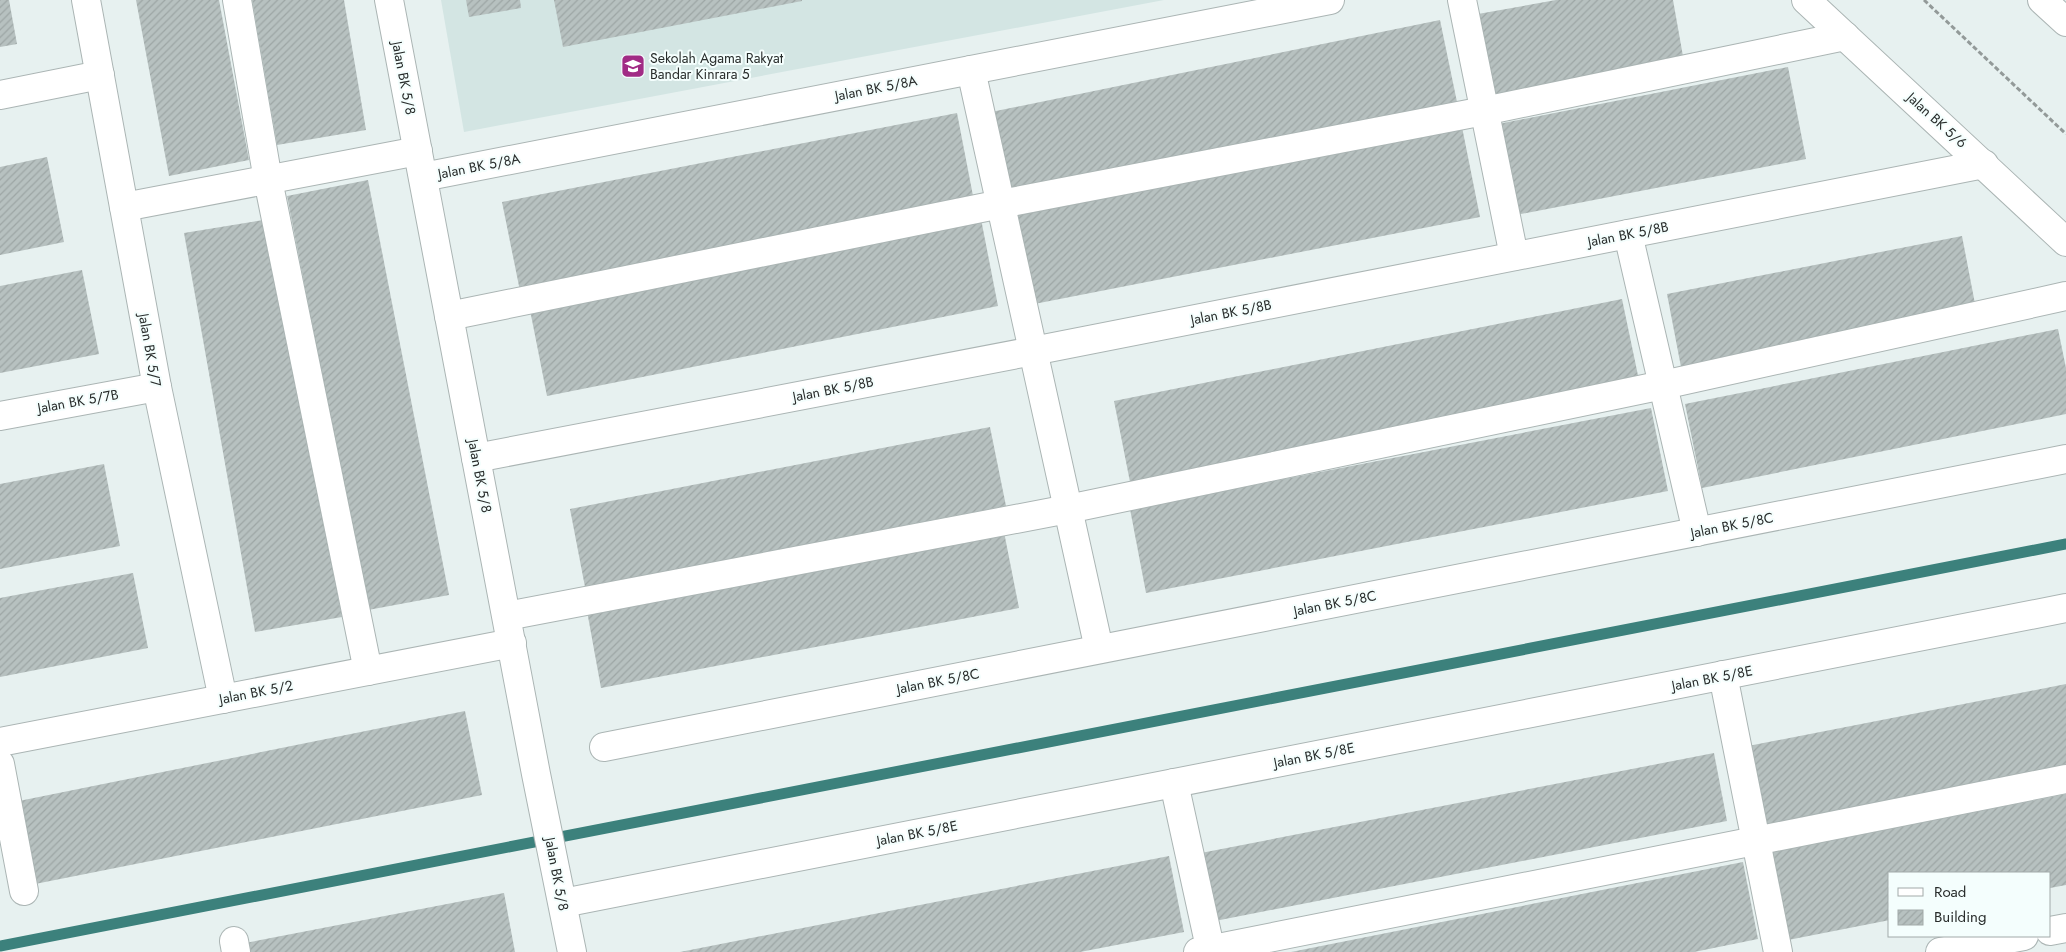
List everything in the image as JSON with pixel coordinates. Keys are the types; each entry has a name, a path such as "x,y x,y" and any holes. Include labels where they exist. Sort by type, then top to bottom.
{"street":[{"name":"Jalan BK 5/7","path":"86,0 157,387 223,699"},
{"path":"237,0 268,180 368,671"},
{"name":"Jalan BK 5/8","path":"389,0 536,774 572,952"},
{"name":"Jalan BK 5/8A","path":"124,207 268,180 420,164 971,70 1330,0"},
{"path":"1462,0 1514,256"},
{"name":"Jalan BK 5/6","path":"1806,0 2066,242"},
{"path":"2042,0 2066,22"},
{"path":"450,316 1001,204 1484,111 1845,36"},
{"path":"971,70 1099,649"},
{"path":"0,95 100,76"},
{"name":"Jalan BK 5/8B","path":"476,458 1033,351 1984,164"},
{"path":"1628,234 1697,532"},
{"path":"507,616 1068,509 1662,385 2066,296"},
{"name":"Jalan BK 5/7B","path":"0,416 157,387"},
{"name":"Jalan BK 5/8C","path":"604,747 2066,459"},
{"name":"Jalan BK 5/8E","path":"563,903 2066,608"},
{"name":"Jalan BK 5/2","path":"0,742 512,642"},
{"path":"1723,675 1778,952"},
{"path":"0,764 24,891"},
{"path":"1174,783 1206,951 2066,779"},
{"path":"2051,931 2066,928"},
{"path":"1940,952 2019,937"}],"path":[{"path":"1924,0 2066,134"}],"shaded area":[{"name":"Sekolah Agama Rakyat Bandar Kinrara 5","path":"441,0 1164,0 464,132"}],"building":[{"path":"0,0 9,0 17,44 0,47"},
{"path":"136,0 219,0 249,160 169,176"},
{"path":"252,0 344,0 366,130 277,145"},
{"path":"466,0 520,0 521,8 469,17"},
{"path":"554,0 802,0 802,1 563,47"},
{"path":"1556,0 1673,0 1684,62 1493,97 1478,14"},
{"path":"1440,20 1457,102 1008,194 991,112"},
{"path":"1788,67 1806,159 1511,216 1493,125"},
{"path":"957,113 974,201 520,291 502,202"},
{"path":"1462,127 1480,217 1024,306 1006,216"},
{"path":"47,157 64,242 0,255 0,167"},
{"path":"368,180 449,595 368,610 287,196"},
{"path":"270,219 342,617 255,632 184,233"},
{"path":"981,219 998,306 547,396 530,310"},
{"path":"1962,236 1976,309 1681,367 1667,294"},
{"path":"82,270 99,354 0,373 0,286"},
{"path":"1622,299 1640,385 1131,487 1114,401"},
{"path":"2058,329 2066,368 2066,414 1702,488 1685,404"},
{"path":"1651,408 1668,491 1146,593 1130,509"},
{"path":"990,427 1006,506 585,587 570,509"},
{"path":"104,464 120,546 0,569 0,484"},
{"path":"1004,532 1019,608 601,688 587,611"},
{"path":"133,573 148,648 0,677 0,598"},
{"path":"2066,684 2066,771 1760,831 1743,747"},
{"path":"465,711 482,795 30,885 14,802"},
{"path":"1714,753 1727,821 1215,921 1201,853"},
{"path":"2066,794 2066,885 2051,888 2051,872 1888,872 1888,920 1783,941 1766,853"},
{"path":"1169,856 1184,932 1080,952 680,952"},
{"path":"1743,862 1758,939 1694,952 1291,952"},
{"path":"504,893 515,952 247,952 245,943"}],"waterway":[{"path":"0,946 2066,544"}],"place":[{"name":"Sekolah Agama Rakyat Bandar Kinrara 5","path":"633,66"}]}
